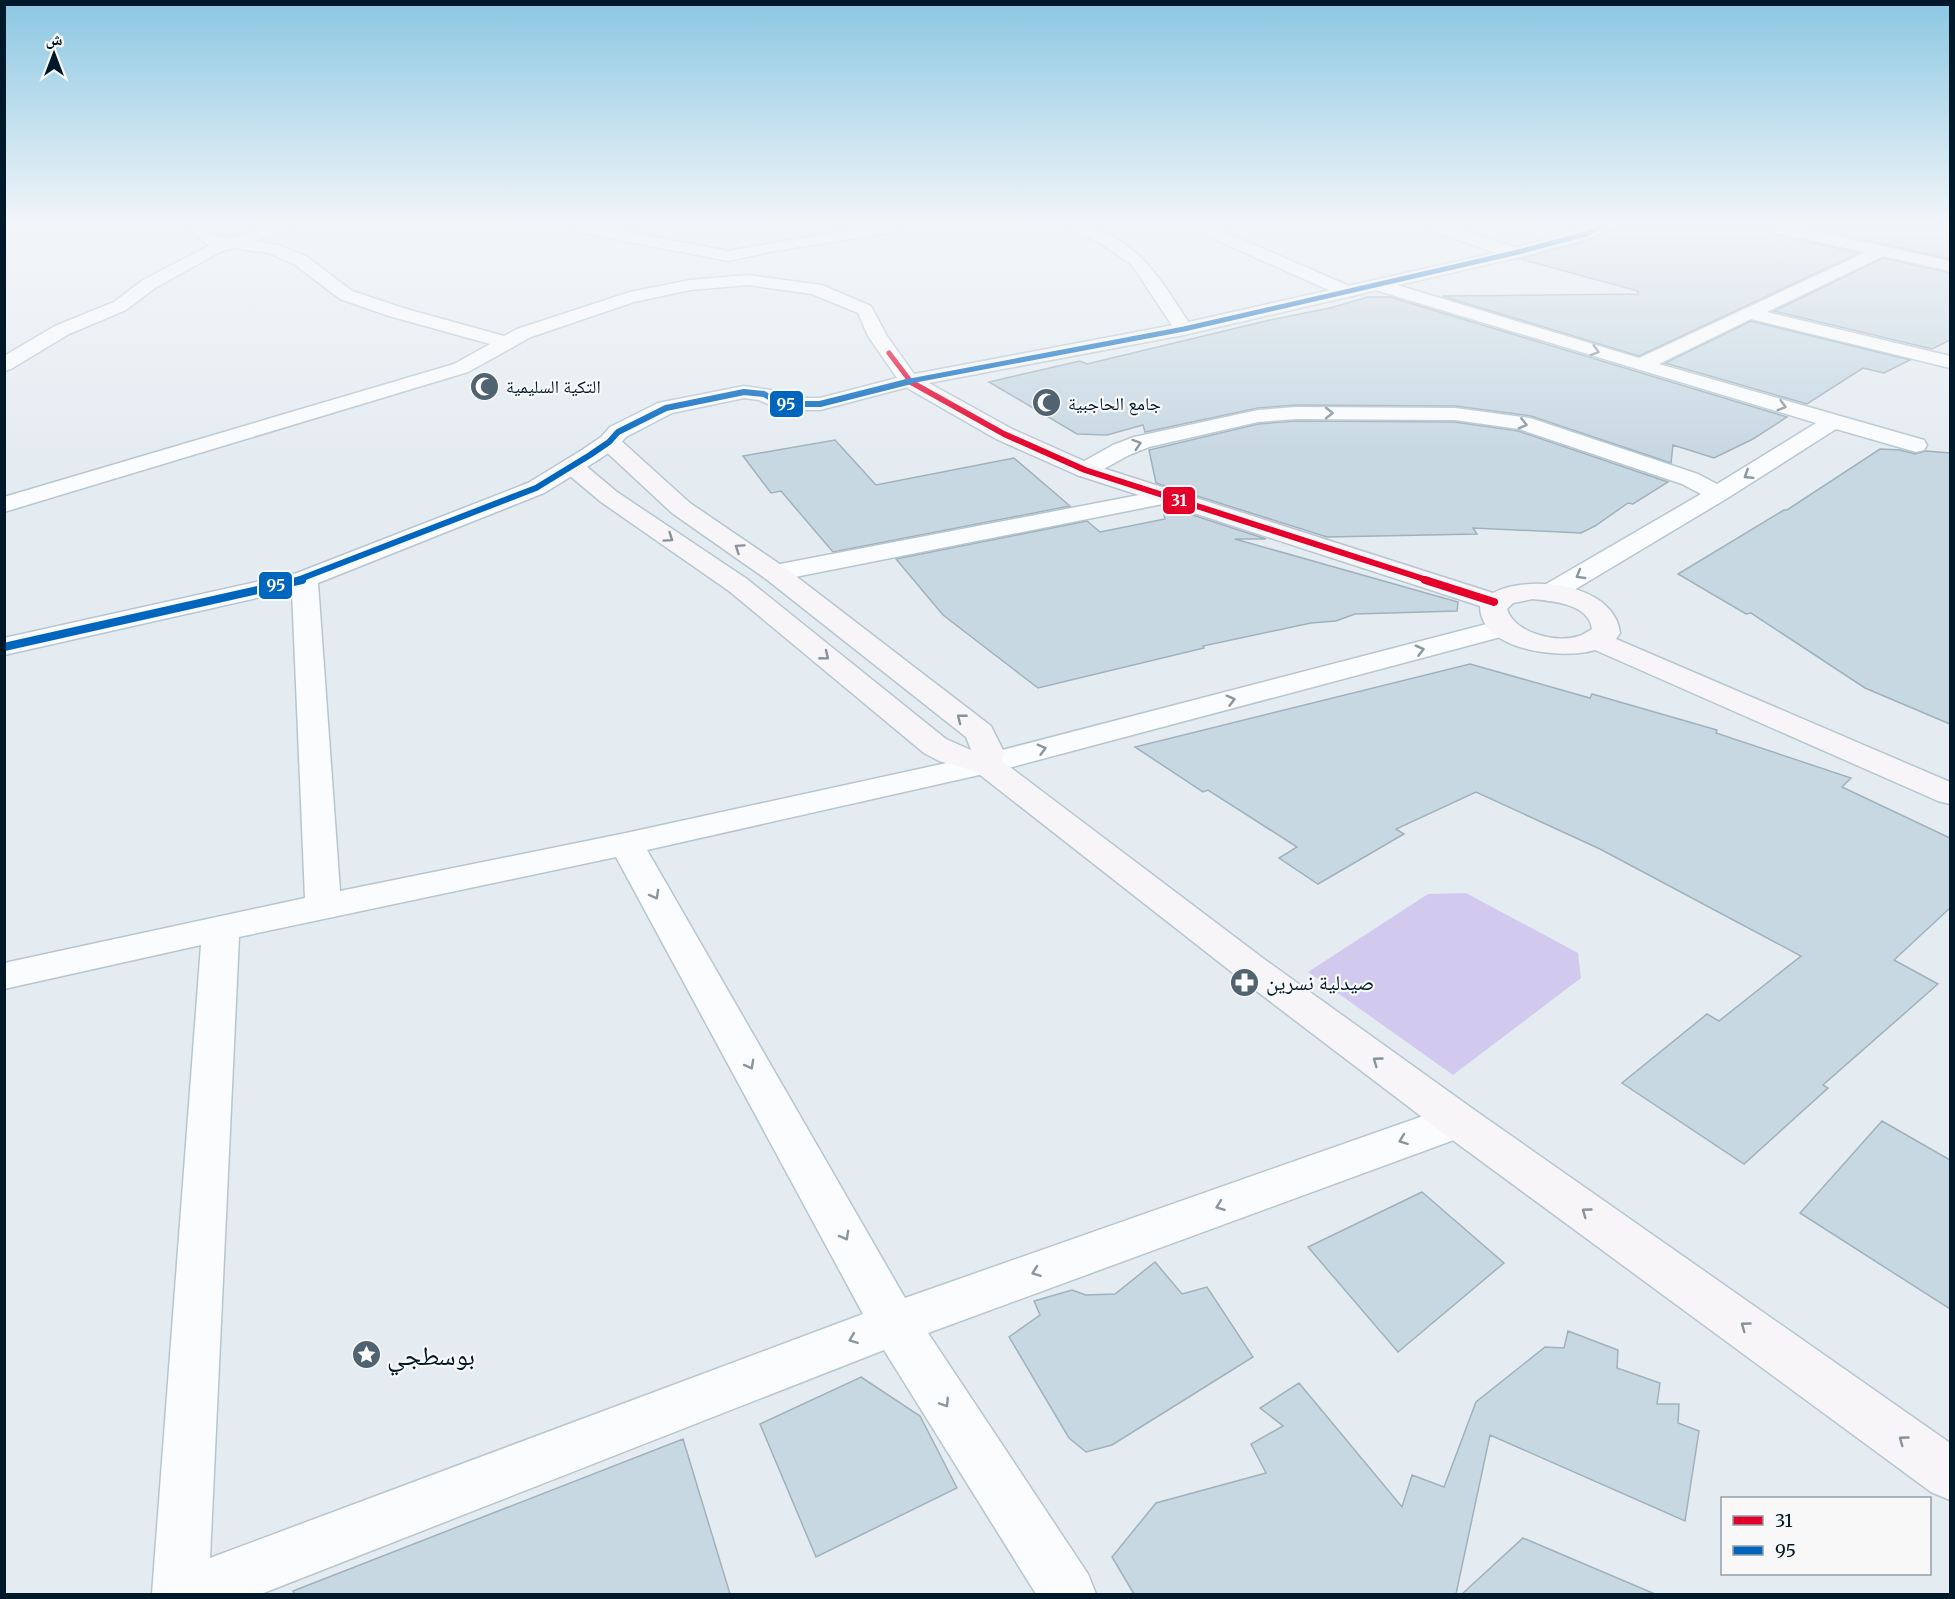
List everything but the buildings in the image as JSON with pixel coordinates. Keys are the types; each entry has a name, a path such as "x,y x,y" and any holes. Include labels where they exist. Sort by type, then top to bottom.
{"street":[{"path":"4,364 62,330 126,302"},
{"path":"365,302 507,343"},
{"path":"4,505 144,461 461,369 524,333 616,302"},
{"path":"845,302 865,310 878,336 909,381 1037,451 1085,470 1170,496 1498,615 1518,637 1539,644 1561,647 1582,646 1597,641 1606,633 1607,624 1600,614 1588,604 1550,593 1516,592 1503,596 1498,615"},
{"path":"1165,302 1184,329"},
{"path":"4,647 305,579 496,506 536,488 609,442 618,432 666,408 744,392 764,394 781,404 820,404 909,381 1184,329 1305,302"},
{"path":"1433,302 1917,445"},
{"path":"1641,365 1773,302"},
{"path":"1749,313 1950,362"},
{"path":"1085,470 1121,450 1142,442 1257,416 1296,413 1455,414 1522,423 1690,479 1718,494"},
{"path":"1550,593 1718,494 1833,421"},
{"path":"609,442 669,498 775,573 980,733 988,752 986,764"},
{"path":"572,466 590,483 738,585 935,746 950,754 986,764 1251,968 1950,1474"},
{"path":"775,573 1170,496"},
{"path":"628,510 669,498"},
{"path":"305,579 323,906"},
{"path":"4,976 323,906 626,844 986,764 1498,615"},
{"path":"1597,641 1950,794"},
{"path":"626,844 894,1324 1068,1594"},
{"path":"180,1594 221,928"},
{"path":"190,1594 894,1324 1458,1120"}],"shaded area":[{"path":"1466,893 1578,953 1581,978 1453,1075 1308,972 1428,894"}],"transit line":[{"name":"95","path":"4,647 305,579 536,488 590,455 609,442 618,432 666,408 744,392 764,394 781,404 820,404 909,381 1184,329 1305,302"},
{"name":"31","path":"889,353 909,381 1004,434 1085,470 1494,602"}],"place":[{"name":"التكية السليمية","path":"485,386"},
{"name":"جامع الحاجبية","path":"1047,403"},
{"name":"صيدلية نسرين","path":"1245,982"},
{"name":"بوسطجي","path":"366,1355"}]}
